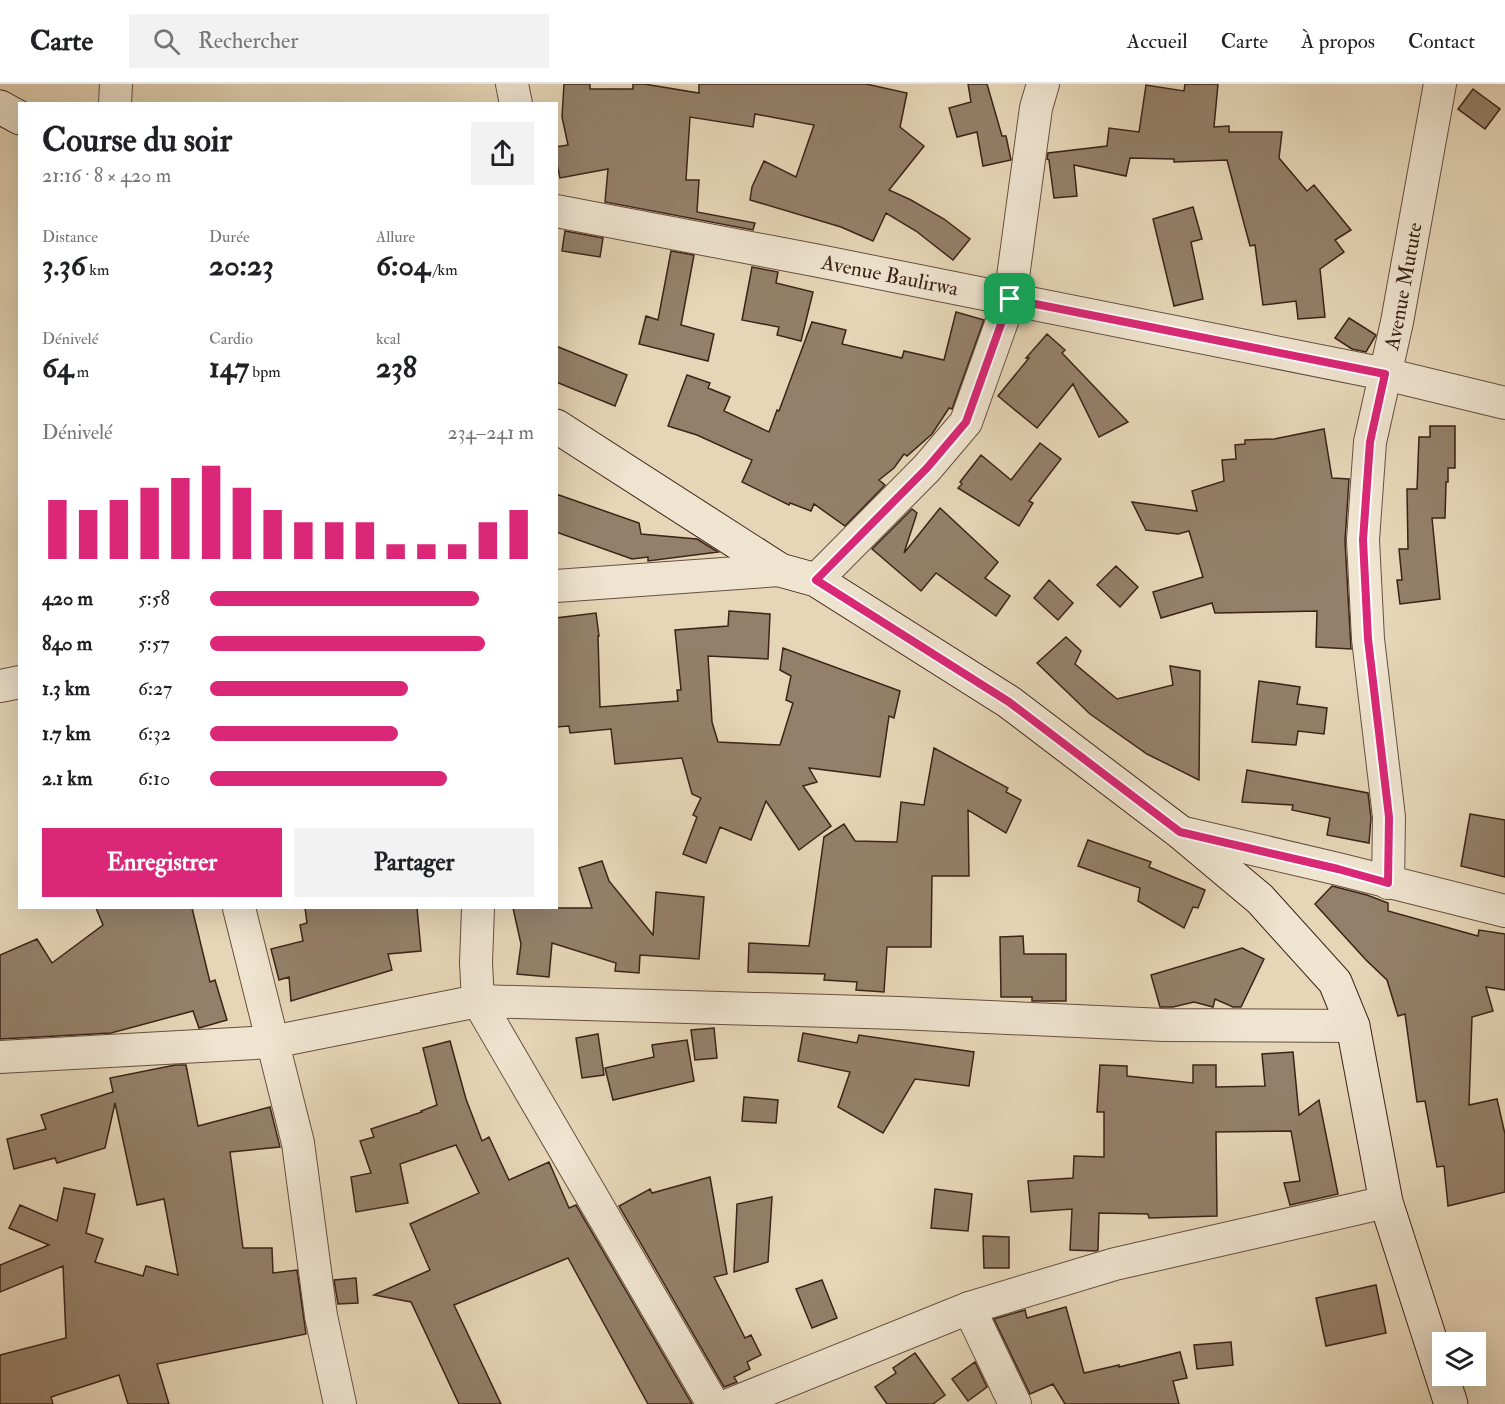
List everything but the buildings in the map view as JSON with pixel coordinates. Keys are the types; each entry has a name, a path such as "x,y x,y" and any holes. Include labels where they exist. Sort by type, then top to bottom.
{"main road":[{"path":"0,107 18,117"},
{"path":"558,427 780,570 816,580 1009,702 1180,832 1260,899 1302,944 1335,982 1353,1026 1386,1202 1451,1404"}],"street":[{"path":"115,102 116,84"},
{"path":"513,84 516,102"},
{"path":"816,580 927,468 966,422 1010,299 1036,108 1043,84"},
{"name":"Avenue Mutute","path":"1388,883 1389,817 1368,639 1363,540 1370,442 1397,322 1440,84"},
{"name":"Avenue Baulirwa","path":"558,210 1385,374 1505,403"},
{"path":"558,586 780,570"},
{"path":"0,686 18,682"},
{"path":"1180,832 1505,911"},
{"path":"239,909 298,1143 321,1316 340,1404"},
{"path":"477,909 478,1002 713,1404"},
{"path":"0,1057 272,1042 478,1002 899,1013 1164,1024 1353,1026"},
{"path":"731,1404 969,1308 1115,1264 1386,1202"},
{"path":"969,1308 1015,1404"}],"route":[{"path":"1010,299 1385,374 1370,442 1363,540 1368,639 1389,817 1388,883 1180,832 1009,702 816,580 927,468 966,422 1010,299"}]}
